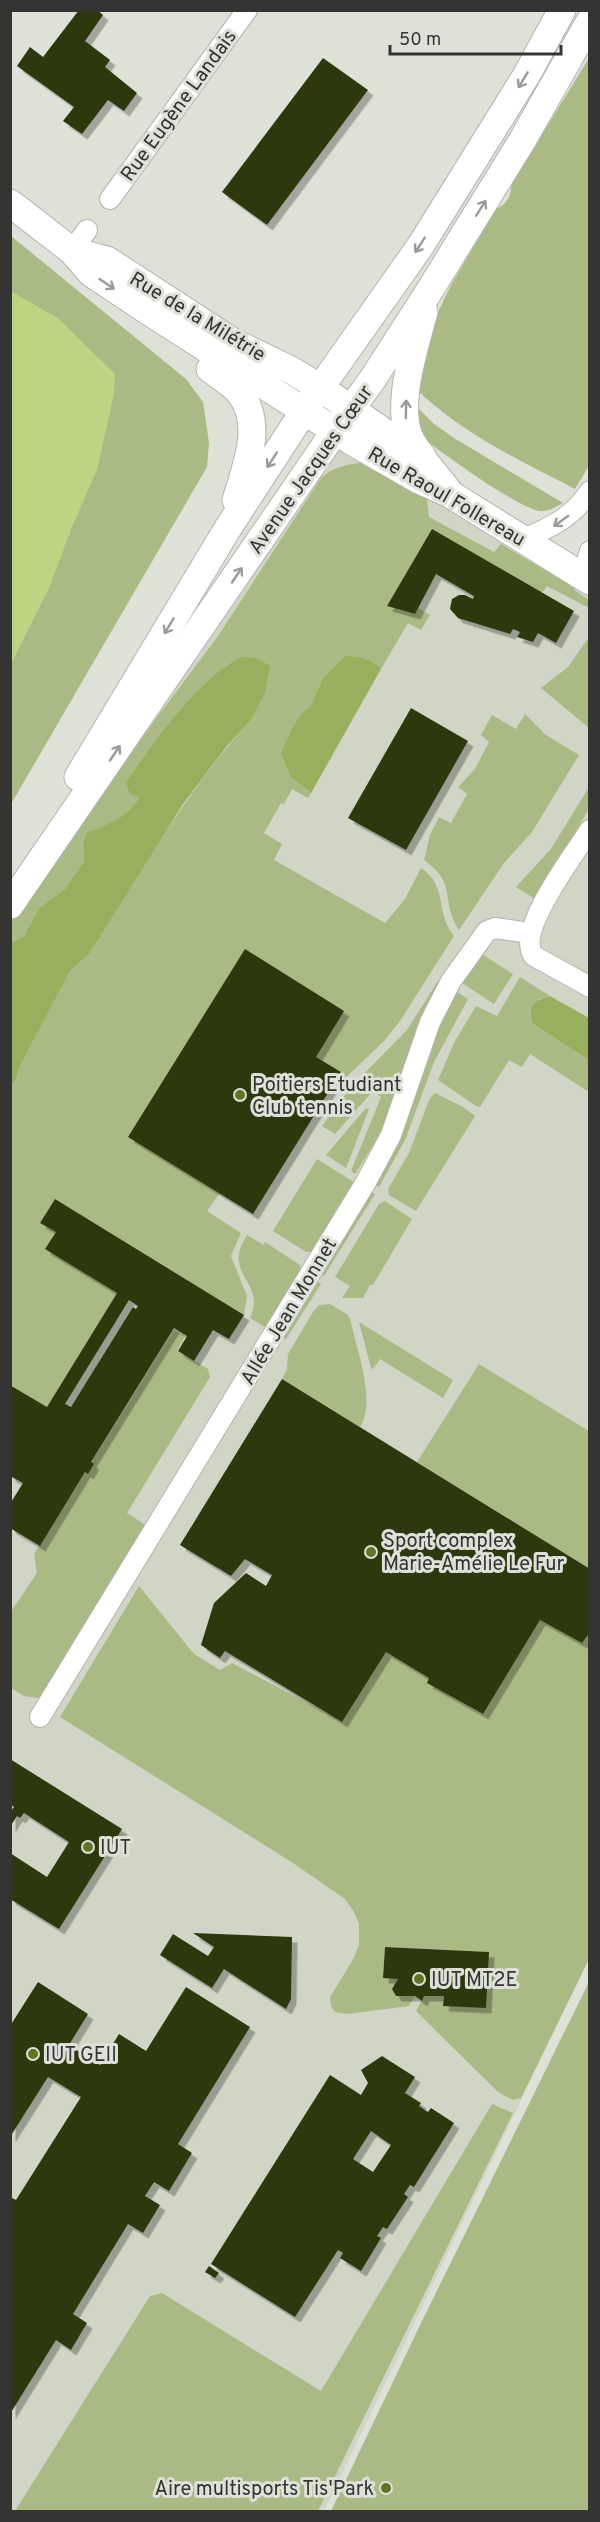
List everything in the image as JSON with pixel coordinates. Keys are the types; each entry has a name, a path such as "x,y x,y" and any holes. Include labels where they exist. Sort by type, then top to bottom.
{"main road":[{"name":"Avenue Jacques Cœur","path":"10,889 228,528 304,411 322,389 421,245 526,76 562,10"},
{"name":"Avenue Jacques Cœur","path":"10,905 350,408 372,380 522,141 590,21"},
{"name":"Rue de la Milétrie","path":"10,203 79,240 233,342 291,370 322,389 404,444 426,462"},
{"name":"Rue de la Milétrie","path":"79,240 91,273 304,411"},
{"path":"428,293 412,362 405,412 410,438 450,494"},
{"path":"148,311 207,367 235,387 249,408 252,435 250,452 228,528"},
{"name":"Rue Raoul Follereau","path":"304,411 418,480 450,494 586,579"}],"street":[{"name":"Rue Eugène Landais","path":"110,199 247,10"},
{"path":"523,539 552,528 565,519 590,491"},
{"path":"586,579 590,550"},
{"path":"590,830 557,880 530,933 529,947 534,956 590,987"},
{"name":"Allée Jean Monnet","path":"40,1716 366,1182 391,1134 426,1031 452,981 487,931 495,928 530,933"}],"shaded area":[{"path":"589,58 590,464 575,489 471,432 415,388 430,329 451,285 496,209 508,200 511,185"},
{"path":"11,236 186,379 203,402 209,443 207,467 11,804"},
{"path":"11,291 59,319 115,374 114,394 97,470 50,586 11,664"},
{"path":"415,405 434,424 454,438 563,503 541,511 516,501 480,479 419,435"},
{"path":"319,432 404,479 589,593 589,1959 324,2511 11,2511 10,918"},
{"path":"361,463 374,466 429,497 427,501 429,517 494,552 501,544 575,588 574,590 589,600 589,608 547,586 542,593 432,529 387,606 415,614 418,608 430,615 421,630 408,623 381,669 364,658 345,656 323,678 310,707 302,713 291,777 311,793 308,798 292,789 264,833 282,844 274,860 385,923 405,899 421,868 430,875 435,883 444,918 454,936 400,1021 384,1041 339,1084 335,1081 341,1072 316,1057 128,1136 220,1193 207,1211 241,1233 231,1256 247,1296 244,1315 55,1199 40,1223 56,1232 46,1249 117,1293 47,1407 11,1385 11,1084 16,1080 18,1070 70,971 89,954 184,804 250,721 229,664 187,705 138,766 127,783 139,797 135,804 124,815 87,832 83,842 84,861 65,889 39,908 24,936 11,943 10,918 63,843 218,636 321,478 340,467"},
{"path":"589,637 589,728 541,688 568,667"},
{"path":"345,656 364,658 381,669 311,793 291,777 281,753 293,727 302,713 310,707 323,678"},
{"path":"241,657 256,658 270,666 265,693 250,721 227,746 183,804 89,954 70,971 18,1070 16,1080 11,1084 11,943 24,936 39,908 65,889 84,861 83,842 87,832 124,815 135,804 139,797 130,794 126,783 177,714 208,681"},
{"path":"525,714 546,735 579,755 532,832 504,863 459,930 453,919 441,877 424,860 430,835 439,817 451,823 467,794 458,787 475,769 489,742 481,735 492,715 516,729"},
{"path":"589,787 589,809 535,899 516,887 551,849"},
{"path":"480,953 513,974 494,1004 459,981"},
{"path":"520,977 550,996 538,999 533,1024 589,1060 589,1092 530,1054 522,1067 509,1060 480,1107 476,1106 438,1080 454,1043 476,1006 497,1016"},
{"path":"438,981 441,983 378,1149 372,1147 355,1174 351,1171 381,1097 373,1091 335,1134 322,1126 352,1086 407,1030"},
{"path":"454,990 468,999 434,1062 405,1140 379,1187 373,1184 427,1046"},
{"path":"550,996 589,1018 589,1060 533,1024 531,1009 533,1005"},
{"path":"435,1093 463,1107 475,1116 416,1211 389,1195 388,1189 409,1153 430,1098"},
{"path":"366,1108 369,1109 346,1168 326,1155"},
{"path":"317,1159 357,1184 316,1251 306,1252 273,1231"},
{"path":"369,1190 375,1194 324,1276 318,1273"},
{"path":"385,1201 412,1219 363,1298 342,1298 350,1286 335,1277 379,1204"},
{"path":"247,1235 264,1245 265,1242 300,1265 301,1274 268,1329 250,1318 254,1299 239,1262 240,1251"},
{"path":"314,1279 321,1284 286,1339 279,1335"},
{"path":"330,1304 348,1315 350,1319 364,1374 366,1404 365,1417 360,1427 282,1379 287,1369 288,1354 313,1312 319,1305"},
{"path":"359,1322 453,1380 443,1398 380,1359 373,1369 371,1368"},
{"path":"174,1330 185,1336 177,1351 208,1369 210,1377 127,1513 147,1526 44,1694 38,1698 24,1696 11,1688 10,1613 37,1573 34,1554"},
{"path":"479,1364 589,1431 589,1569 417,1462"},
{"path":"139,1586 194,1654 220,1670 232,1663 342,1721 386,1652 429,1678 428,1683 482,1714 540,1620 582,1643 589,1632 589,1959 521,2098 513,2100 498,2092 416,2011 424,1996 444,1996 443,2005 489,1952 385,1947 383,1978 398,1979 392,1989 396,1996 415,1996 409,2006 347,2014 335,2012 331,2006 330,1997 354,1958 359,1944 359,1924 345,1899 293,1863 60,1717"},
{"path":"589,1982 589,2511 331,2511 423,2319"},
{"path":"492,2104 513,2113 318,2511 15,2511 150,2296 162,2293 321,2391"}],"building":[{"path":"79,10 97,10 103,15 85,41 110,60 105,67 137,93 124,111 108,100 82,134 63,121 74,107 17,66 30,47 43,57"},
{"path":"323,58 368,90 267,225 222,192"},
{"path":"432,529 574,611 556,643 538,633 533,642 517,637 520,632 513,629 510,634 458,618 450,609 452,599 459,595 473,599 474,596 436,574 415,614 387,606"},
{"path":"411,708 468,741 406,850 348,818"},
{"name":"Poitiers Etudiant Club tennis","path":"245,949 344,1011 316,1057 341,1072 253,1214 128,1137"},
{"path":"55,1199 244,1315 229,1339 213,1330 194,1361 178,1351 187,1336 174,1328 91,1462 94,1464 88,1474 85,1472 40,1546 10,1528 10,1504 23,1483 10,1476 10,1385 47,1407 117,1293 45,1249 56,1232 40,1223","holes":["129,1300 138,1306 136,1309 133,1307 71,1407 65,1404"]},
{"name":"Sport complex Marie-Amélie Le Fur","path":"282,1379 590,1569 590,1632 582,1643 540,1620 483,1714 427,1683 429,1678 386,1652 342,1722 225,1651 220,1658 201,1645 214,1603 246,1573 266,1586 272,1575 245,1559 231,1576 180,1545"},
{"name":"IUT","path":"10,1759 122,1829 59,1929 10,1899 10,1853 47,1877 69,1842 24,1813 20,1818 17,1816 10,1827 10,1812 14,1807 10,1804"},
{"path":"193,1933 292,1937 291,1999 286,2009 224,1969 212,1988 160,1955 173,1934 208,1956 214,1947"},
{"path":"385,1947 489,1952 486,2008 443,2006 444,1996 424,1996 422,2001 415,1996 396,1996 392,1989 398,1979 383,1978"},
{"path":"38,1982 88,2014 69,2045 100,2065 119,2034 146,2051 186,1987 250,2027 178,2144 192,2153 169,2191 154,2182 145,2196 160,2205 143,2233 128,2224 73,2314 87,2323 71,2350 56,2340 10,2414 10,2197 16,2200 81,2097 48,2077 10,2137 10,2026"},
{"path":"382,2056 415,2077 405,2093 421,2103 419,2106 428,2112 431,2108 454,2123 414,2187 410,2185 404,2194 408,2197 387,2229 383,2227 377,2236 381,2238 361,2271 340,2258 343,2253 338,2250 295,2317 211,2264 330,2075 361,2095 368,2083 361,2070","holes":["371,2131 391,2145 373,2172 353,2159"]},
{"path":"209,2266 219,2273 215,2278 205,2272"}],"place":[{"name":"Poitiers Etudiant Club tennis","path":"240,1095"},
{"name":"Sport complex Marie-Amélie Le Fur","path":"371,1552"},
{"name":"IUT","path":"88,1847"},
{"name":"IUT MT2E","path":"419,1979"},
{"name":"IUT GEII","path":"33,2054"},
{"name":"Aire multisports Tis'Park","path":"386,2488"}]}
